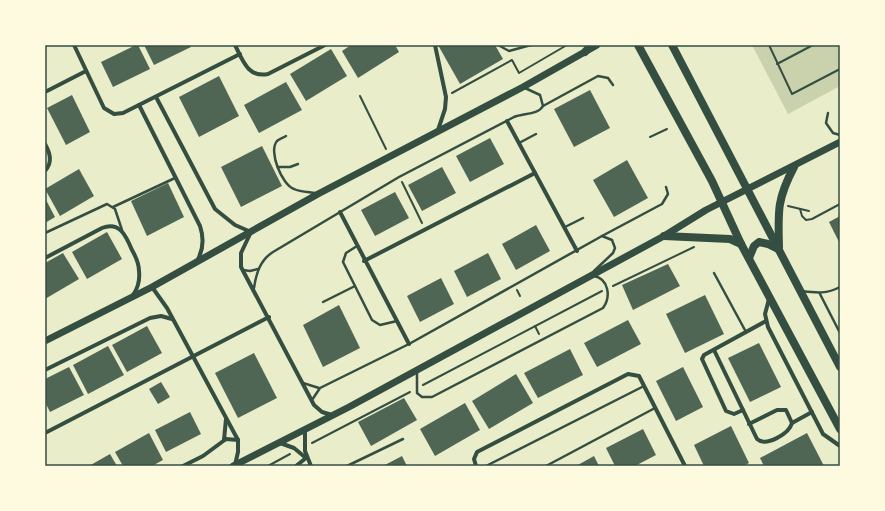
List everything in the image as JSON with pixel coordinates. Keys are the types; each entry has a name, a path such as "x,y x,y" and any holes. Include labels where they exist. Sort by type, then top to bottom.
{"main road":[{"path":"45,341 152,287 318,194 438,130 523,87 588,48 597,45"},
{"path":"638,45 712,181 741,244 840,429"},
{"path":"672,45 840,367"},
{"path":"234,466 332,416 589,275 664,236 721,202 794,167 840,142"},
{"path":"779,250 779,205 783,187 794,167"},
{"path":"664,236 730,238 741,244"},
{"path":"749,258 751,250 759,242 768,244 779,250"}],"street":[{"path":"74,45 104,108 114,114 123,113 240,54"},
{"path":"236,45 250,72 259,76 268,74 325,45"},
{"path":"436,45 446,96 445,109 438,130"},
{"path":"45,92 86,72"},
{"path":"156,97 215,209 235,224 251,232 240,256 242,270 254,288 312,401 322,412 332,416"},
{"path":"139,105 203,233 202,249 196,263"},
{"path":"507,121 577,251"},
{"path":"45,144 51,156 49,166 45,171"},
{"path":"364,261 535,173"},
{"path":"340,212 364,261 409,344"},
{"path":"45,258 107,227 112,226 122,230 138,266 138,285 133,296"},
{"path":"152,287 193,356 226,415 238,440 238,452 234,466"},
{"path":"770,296 767,306 766,321 823,434 840,446"},
{"path":"45,370 150,318 161,316 172,319"},
{"path":"45,433 269,317"},
{"path":"743,410 734,414 726,411 702,362 703,357 766,321"},
{"path":"714,350 757,439 766,443 788,430 792,423 812,412"},
{"path":"476,466 474,459 477,452 628,374 639,376 684,466"},
{"path":"750,424 780,409 786,410 792,423"},
{"path":"224,440 227,428 226,415"},
{"path":"305,430 304,444 306,458"},
{"path":"183,466 203,456 224,440 230,438 238,440"},
{"path":"279,442 294,448 306,458 311,466"},
{"path":"296,466 306,458"}],"lane":[{"path":"498,45 510,51 531,45"},
{"path":"254,288 258,269 269,255 399,177 523,113 536,112 543,106 598,76 608,78 613,85"},
{"path":"523,87 540,96 543,106"},
{"path":"828,113 826,123 833,133 840,135"},
{"path":"519,143 536,134"},
{"path":"286,136 277,141 274,149 274,158 286,184 294,189 318,194"},
{"path":"278,167 290,167 298,164"},
{"path":"45,233 103,204 113,207 176,178"},
{"path":"302,383 312,388 320,388 409,344 662,204 668,194 666,187"},
{"path":"113,207 122,230"},
{"path":"564,228 583,218"},
{"path":"418,368 417,393 422,397 432,397 603,308 607,303 608,288 601,279 589,275 613,253 615,248 612,240 602,236"},
{"path":"357,246 348,251 343,259 355,286 374,322 383,326 397,322"},
{"path":"242,270 250,271 258,269"},
{"path":"714,273 746,332"},
{"path":"323,302 355,286"},
{"path":"799,290 820,294 830,292 840,287"},
{"path":"820,294 840,333"},
{"path":"486,466 644,386"},
{"path":"312,401 320,388"},
{"path":"546,466 656,408"},
{"path":"347,466 403,439"}],"path":[{"path":"446,96 512,60 519,73 567,45"},
{"path":"769,45 792,94 840,69"},
{"path":"777,64 813,45"},
{"path":"650,137 667,129"},
{"path":"800,208 802,216 806,220 840,204"},
{"path":"783,206 800,208 809,211"},
{"path":"613,286 700,244"},
{"path":"420,386 603,291"},
{"path":"535,326 542,339"},
{"path":"310,444 412,391"},
{"path":"268,466 293,453"}],"green space":[{"path":"752,45 840,45 840,86 788,114"}],"building":[{"path":"138,45 150,69 113,87 101,62"},
{"path":"144,45 190,45 191,47 154,65"},
{"path":"351,45 395,45 399,52 358,78 342,51"},
{"path":"438,45 495,45 503,59 460,84"},
{"path":"331,49 347,76 306,101 290,74"},
{"path":"219,76 239,116 199,137 179,97"},
{"path":"286,82 302,110 259,133 244,105"},
{"path":"590,90 610,128 574,147 554,109"},
{"path":"72,95 90,132 66,145 47,108"},
{"path":"490,138 504,164 470,182 456,156"},
{"path":"262,146 282,186 241,207 221,167"},
{"path":"627,160 648,198 614,217 593,180"},
{"path":"442,167 456,193 422,211 408,185"},
{"path":"79,169 94,196 60,216 45,189"},
{"path":"168,183 184,217 147,236 131,201"},
{"path":"395,192 409,218 375,236 361,210"},
{"path":"45,198 55,217 45,223"},
{"path":"840,216 840,244 829,222"},
{"path":"536,225 550,251 516,270 502,244"},
{"path":"107,232 122,259 87,279 72,252"},
{"path":"63,253 79,279 45,299 45,263"},
{"path":"488,253 501,279 467,297 454,271"},
{"path":"668,264 680,286 633,310 622,285"},
{"path":"441,278 454,304 420,322 407,296"},
{"path":"705,295 724,334 685,353 666,314"},
{"path":"339,305 360,348 323,367 303,325"},
{"path":"628,320 641,344 597,367 584,343"},
{"path":"147,326 162,353 127,372 112,345"},
{"path":"759,343 781,387 750,402 728,358"},
{"path":"108,346 124,375 88,394 73,365"},
{"path":"570,349 583,375 538,398 524,373"},
{"path":"254,353 277,398 238,418 215,373"},
{"path":"69,367 84,395 50,412 45,402 45,379"},
{"path":"683,367 703,407 676,421 656,381"},
{"path":"516,374 533,403 489,429 472,401"},
{"path":"161,382 170,397 158,404 149,389"},
{"path":"404,398 417,420 371,446 358,422"},
{"path":"465,403 480,430 435,456 420,429"},
{"path":"190,412 201,434 166,452 155,430"},
{"path":"731,426 749,463 743,466 704,466 694,445"},
{"path":"643,429 656,455 635,466 615,466 606,448"},
{"path":"149,433 163,460 152,466 123,466 115,452"},
{"path":"807,433 824,466 764,466 760,458"},
{"path":"110,454 117,466 89,466"},
{"path":"402,456 407,466 383,466"},
{"path":"594,456 599,466 576,466"}]}
